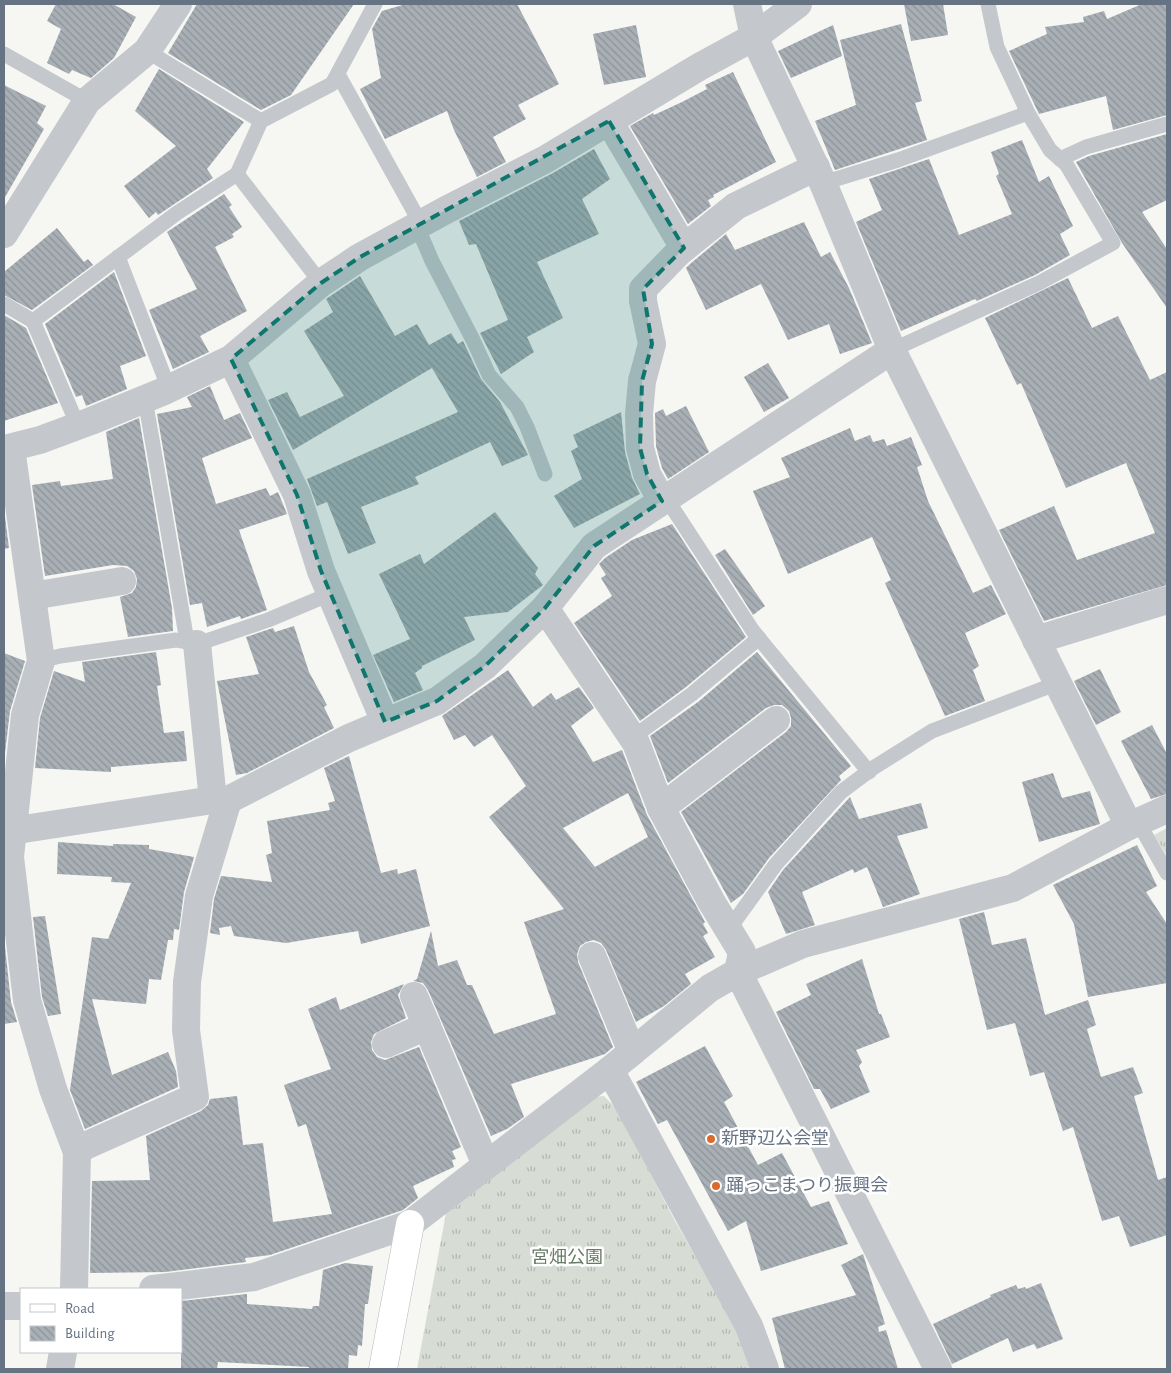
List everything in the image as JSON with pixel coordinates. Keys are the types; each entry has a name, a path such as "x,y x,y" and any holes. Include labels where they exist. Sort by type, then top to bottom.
{"street":[{"path":"4,234 87,101 147,51 178,4"},
{"path":"748,4 754,37 819,175 892,350 1036,640 1134,824"},
{"path":"74,1288 77,1152 53,1089 15,1001 8,831 15,818 19,761 25,715 41,661 7,449 78,426 157,394 231,359 321,283 360,257 546,159 609,120 754,37 798,4"},
{"path":"609,120 684,248"},
{"path":"664,500 647,474 640,448 639,414 642,380 652,344 643,289 684,248 736,206 819,175"},
{"path":"8,831 220,800 349,738 437,701 484,666 545,608 594,546 892,350"},
{"path":"231,359 297,495 330,594 385,722"},
{"path":"32,596 122,581"},
{"path":"1036,640 1167,600"},
{"path":"545,608 632,738 662,808 711,901 742,952 738,972 938,1369"},
{"path":"77,1152 84,1146 195,1097 186,1030 186,982 199,896 220,800 192,643"},
{"path":"662,808 776,720"},
{"path":"161,1288 254,1277 410,1224 610,1070 710,988 738,972 803,944 1014,888 1167,808"},
{"path":"592,956 632,1052"},
{"path":"414,996 486,1165"},
{"path":"386,1044 427,1026"},
{"path":"610,1070 748,1326 765,1369"},
{"path":"383,1369 410,1224"},
{"path":"4,1306 20,1306"},
{"path":"60,1369 64,1353"}],"lane":[{"path":"33,322 177,213 236,174 261,121 332,84 375,4"},
{"path":"892,350 1039,283 1113,242 1066,164 1050,150 1028,113 997,47 988,4"},
{"path":"147,51 261,121"},
{"path":"4,54 87,101"},
{"path":"338,76 419,225 432,261 489,375 521,414 544,474"},
{"path":"819,175 898,160 1014,120 1028,113"},
{"path":"1060,159 1086,147 1167,124"},
{"path":"236,174 321,283"},
{"path":"118,257 157,394 192,643"},
{"path":"4,304 33,322 78,426"},
{"path":"664,500 759,638 869,772"},
{"path":"41,661 68,654 176,640 192,643 268,620 330,594"},
{"path":"632,738 692,694 759,638"},
{"path":"729,929 776,864 841,792 932,732 1058,683"},
{"path":"1134,824 1167,873"}],"highlighted area":[{"path":"609,121 684,248 643,289 652,344 642,381 640,448 647,474 662,501 594,546 545,608 485,666 437,701 385,722 321,571 297,495 231,359 321,283 360,257"}],"green space":[{"path":"1167,828 1167,856 1154,835"},
{"name":"宮畑公園","path":"604,1096 616,1108 675,1221 737,1329 752,1369 417,1369 447,1208 594,1097"}],"building":[{"path":"56,4 113,4 136,17 114,58 91,78 72,70 69,74 47,63 61,29 47,21"},
{"path":"197,4 354,4 291,95 261,110 168,53"},
{"path":"406,4 517,4 559,84 518,105 526,119 493,137 506,162 477,177 447,111 385,139 360,89 381,78 372,29 382,11"},
{"path":"904,4 943,4 948,35 911,41"},
{"path":"1142,4 1167,4 1167,115 1113,130 1106,96 1039,114 1009,51 1047,34 1045,27 1084,22 1083,17 1104,11 1107,19"},
{"path":"901,24 922,101 915,103 927,140 835,170 815,121 856,105 840,40"},
{"path":"636,25 646,77 604,85 593,34"},
{"path":"833,25 842,56 791,78 778,51"},
{"path":"159,69 244,122 207,169 213,178 158,215 156,212 149,218 124,186 176,146 135,111"},
{"path":"733,72 776,162 713,195 714,197 708,200 711,206 688,224 630,126 653,113 654,115 707,89 705,85"},
{"path":"4,85 46,106 37,123 44,129 4,199"},
{"path":"1167,134 1167,200 1142,212 1167,249 1167,308 1122,243 1076,162 1089,156"},
{"path":"1022,140 1039,182 1049,176 1073,226 1060,234 1070,255 1035,275 977,301 975,299 901,331 856,222 882,210 869,179 929,159 959,235 1012,214 996,176 999,174 991,152"},
{"path":"594,149 610,179 582,199 599,234 537,262 563,318 527,337 534,352 501,374 480,333 508,320 476,244 469,245 459,221 553,173"},
{"path":"224,194 232,205 229,207 242,227 232,234 234,237 215,247 247,311 200,336 209,352 173,369 149,310 197,289 167,232"},
{"path":"804,222 821,257 830,252 849,288 872,343 840,354 829,324 788,340 761,284 706,310 686,268 690,264 726,234 735,250"},
{"path":"57,228 84,262 88,259 93,265 32,310 4,295 4,272"},
{"path":"114,272 146,356 120,366 127,389 86,406 82,395 76,397 45,324"},
{"path":"360,276 395,336 417,324 429,345 451,333 458,344 463,341 481,379 500,402 528,455 502,466 490,442 415,477 419,484 361,507 376,543 348,554 327,502 317,506 307,479 458,412 432,368 293,450 268,400 287,392 300,417 344,396 304,331 333,312 326,299"},
{"path":"1068,278 1092,328 1118,316 1150,380 1167,372 1167,585 1044,621 999,530 1054,506 1077,560 1155,533 1126,463 1066,488 1021,383 1017,385 985,318"},
{"path":"4,315 26,328 58,403 4,421"},
{"path":"768,363 789,398 764,412 744,377"},
{"path":"210,386 224,420 240,413 252,438 202,458 216,504 266,488 270,496 278,492 287,514 239,530 267,610 241,619 240,616 207,627 202,603 190,605 157,414 192,407 187,397"},
{"path":"686,406 709,452 668,479 662,468 656,446 655,413 663,409 666,416"},
{"path":"621,412 625,452 632,478 640,494 574,528 554,496 582,479 571,451 578,447 573,435"},
{"path":"139,418 172,608 173,631 128,637 120,597 132,593 136,587 137,579 134,571 127,566 113,565 45,576 32,485 60,481 61,486 113,479 106,432"},
{"path":"850,428 855,441 870,435 873,442 884,439 887,446 911,437 922,465 917,467 928,501 973,593 991,585 1006,614 965,633 979,666 973,670 985,701 945,716 885,583 891,580 872,537 788,574 753,491 790,477 781,458"},
{"path":"4,509 9,548 4,549"},
{"path":"495,512 538,568 535,574 543,585 508,612 464,617 475,640 422,666 415,673 423,690 394,702 373,655 410,639 379,574 420,554 424,564"},
{"path":"672,524 746,637 686,687 640,721 574,623 612,596 601,578 606,575 599,564 632,540"},
{"path":"725,549 765,606 753,615 715,555"},
{"path":"294,626 309,672 327,705 324,707 334,728 247,773 236,775 217,681 259,674 246,637 273,628 275,632"},
{"path":"156,652 161,685 157,686 164,733 184,731 187,761 111,767 111,772 35,768 40,718 54,671 85,682 82,662"},
{"path":"757,652 851,766 839,776 841,780 769,858 743,894 731,903 681,812 786,732 791,726 789,711 782,705 766,708 668,783 650,736 698,702"},
{"path":"4,653 25,661 10,711 4,762"},
{"path":"1100,669 1121,712 1096,725 1074,681"},
{"path":"508,670 533,707 551,693 556,700 579,687 594,708 571,726 593,762 622,750 647,815 705,922 703,924 708,933 703,936 715,957 685,974 691,984 664,1006 636,1022 606,950 601,943 594,940 580,946 577,954 578,962 613,1047 605,1054 511,1084 524,1117 507,1129 491,1136 428,990 423,983 413,981 417,979 431,931 438,966 457,960 467,985 472,985 494,1034 556,1014 524,922 564,909 489,817 526,786 492,735 474,747 465,735 454,740 442,716","holes":["628,793 648,837 595,867 563,828"]},
{"path":"1152,725 1167,754 1167,794 1151,799 1121,741"},
{"path":"349,756 381,873 397,869 398,874 416,869 430,926 361,944 358,931 286,943 234,936 231,926 219,928 220,935 210,933 214,899 221,876 272,882 266,855 272,853 267,821 330,810 328,803 335,801 324,768"},
{"path":"1053,773 1062,798 1090,791 1100,824 1039,842 1022,782"},
{"path":"850,797 859,819 921,803 928,828 897,836 920,894 883,907 867,867 854,873 853,869 802,892 815,925 786,934 768,892 783,870"},
{"path":"58,842 113,846 113,844 149,845 149,849 194,857 184,892 179,930 174,929 173,940 168,940 161,980 149,979 146,1004 92,999 112,1075 168,1052 176,1071 178,1087 85,1129 70,1090 92,937 108,939 131,883 111,882 112,877 57,874"},
{"path":"1137,845 1157,886 1146,892 1167,924 1167,983 1088,997 1074,924 1053,885"},
{"path":"984,912 992,945 1026,938 1045,1015 1088,1000 1096,1025 1087,1029 1101,1077 1133,1067 1143,1093 1134,1096 1158,1180 1167,1177 1167,1235 1130,1247 1119,1216 1102,1221 1073,1127 1063,1131 1044,1072 1030,1076 1015,1023 987,1030 959,919"},
{"path":"45,916 61,1014 48,1016 42,997 33,917"},
{"path":"4,937 11,1002 17,1022 4,1024"},
{"path":"862,959 879,1014 881,1014 890,1037 856,1050 862,1062 859,1066 870,1092 831,1109 820,1089 814,1089 776,1012 811,995 806,984"},
{"path":"404,984 398,995 406,1018 374,1034 371,1042 372,1050 377,1057 385,1060 419,1047 461,1147 452,1151 456,1159 452,1160 454,1167 413,1186 418,1198 403,1210 270,1255 245,1258 246,1262 165,1272 90,1273 92,1181 150,1180 146,1136 201,1111 208,1105 210,1099 237,1096 243,1145 263,1143 273,1222 332,1214 306,1124 298,1127 284,1085 331,1069 308,1009 336,997 340,1010"},
{"name":"新野辺公会堂","path":"705,1046 733,1096 724,1102 758,1165 782,1153 811,1207 829,1201 848,1244 761,1271 746,1221 728,1231 667,1120 658,1124 636,1082"},
{"path":"863,1254 885,1324 878,1327 879,1332 886,1330 898,1369 785,1369 772,1318 856,1295 841,1265"},
{"path":"345,1263 373,1266 368,1304 365,1304 362,1346 358,1345 357,1356 349,1355 348,1369 309,1369 309,1367 218,1362 217,1369 181,1369 182,1301 247,1294 247,1304 312,1309 313,1306 319,1306 323,1270"},
{"path":"1041,1283 1063,1339 1037,1349 1034,1344 1013,1352 1008,1338 952,1364 933,1324 991,1297 990,1295 1016,1285 1018,1289 1025,1287 1026,1289"}],"place":[{"name":"新野辺公会堂","path":"711,1139"},
{"name":"踊っこまつり振興会","path":"716,1186"}]}
